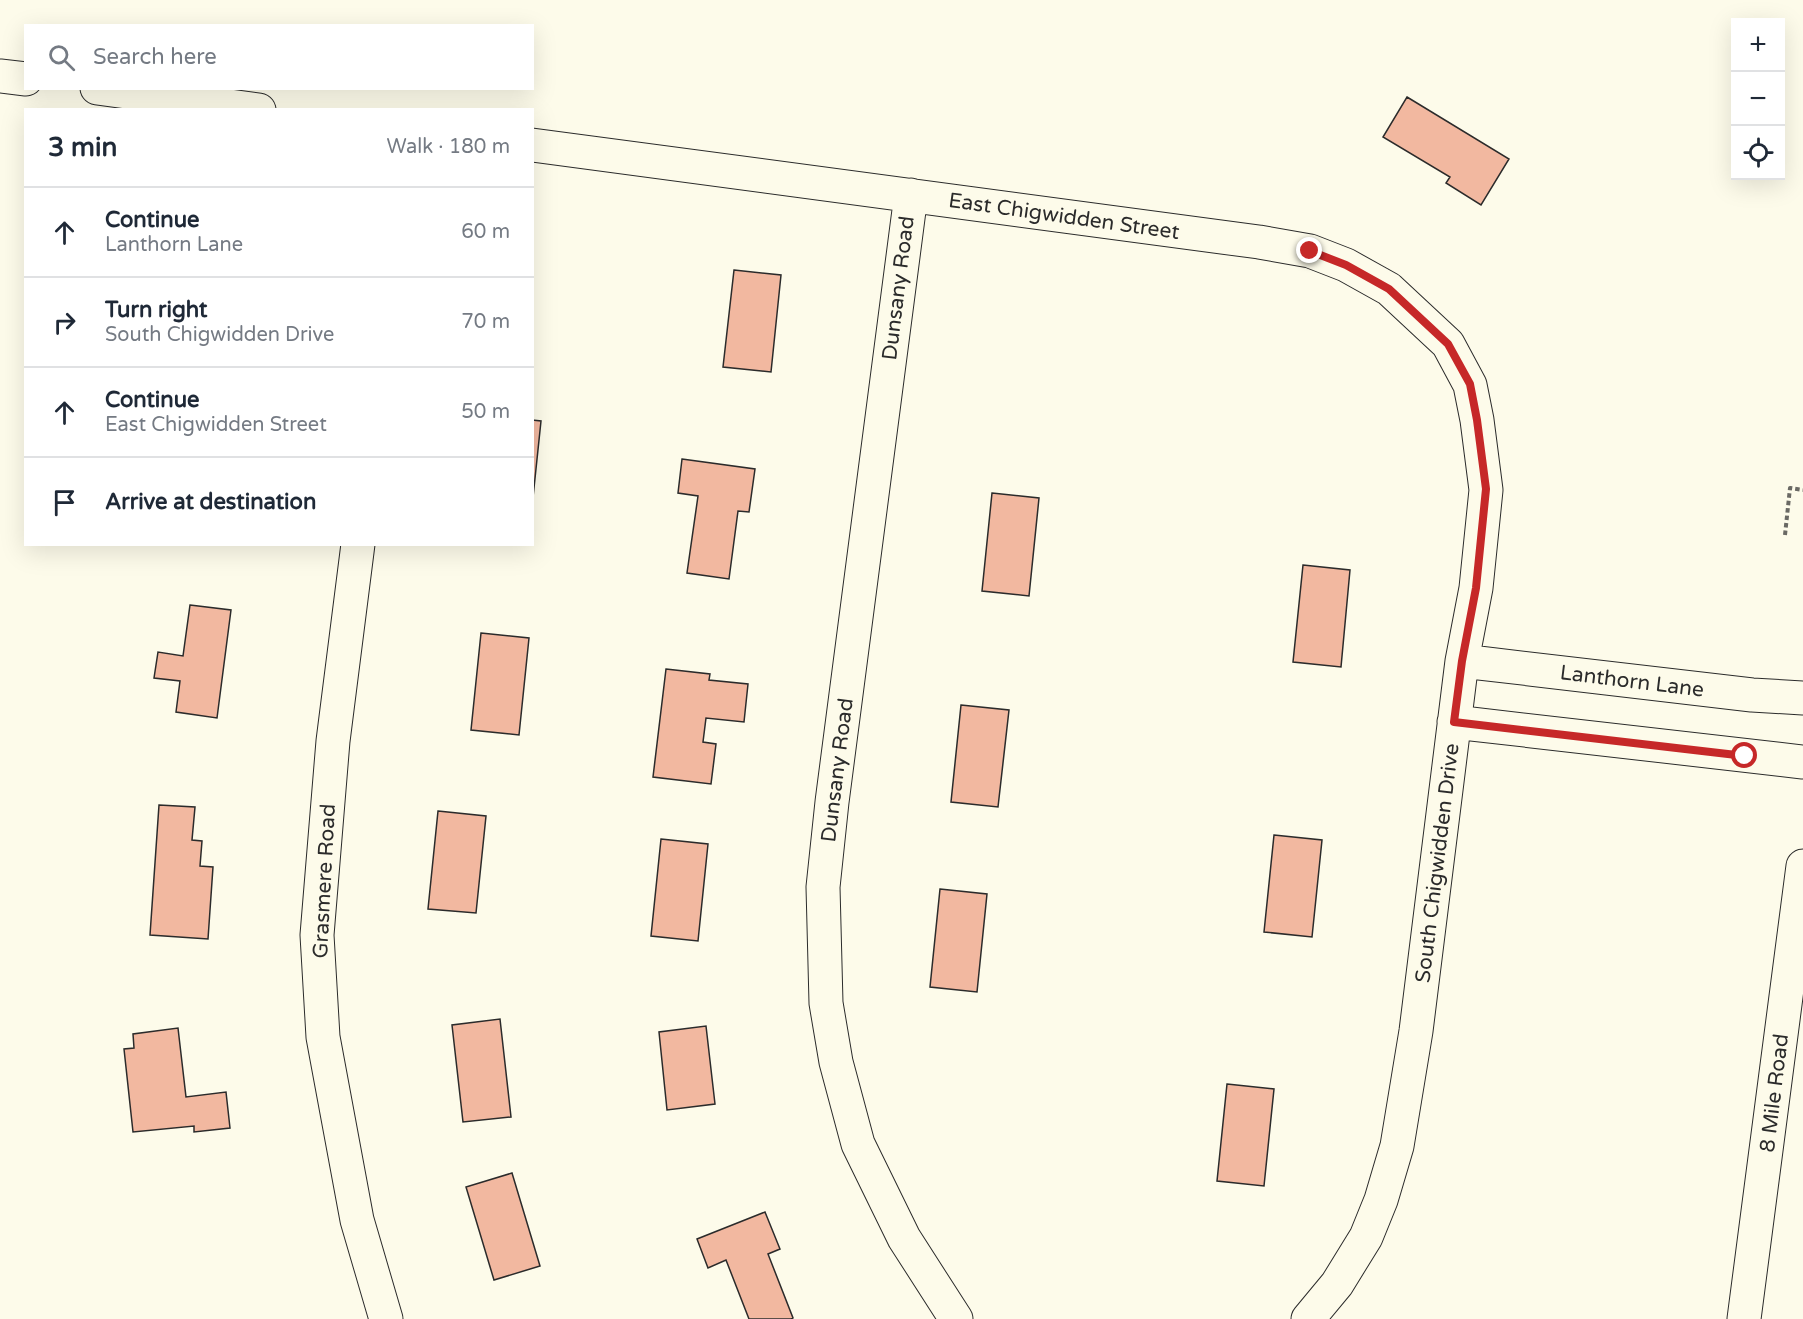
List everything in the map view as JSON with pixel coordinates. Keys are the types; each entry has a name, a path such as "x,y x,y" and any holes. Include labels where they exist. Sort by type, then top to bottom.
{"street":[{"path":"0,76 24,79"},
{"path":"113,90 244,108"},
{"name":"East Chigwidden Street","path":"534,145 1310,251 1346,265 1389,289 1448,344 1470,384"},
{"name":"Dunsany Road","path":"910,195 832,802 824,887 826,1003 836,1062 858,1144 904,1238 956,1319"},
{"name":"South Chigwidden Drive","path":"1308,1319 1337,1284 1366,1237 1381,1200 1396,1146 1416,1031 1462,661 1476,588 1486,489 1470,384"},
{"name":"Grasmere Road","path":"358,546 333,741 317,934 322,1037 357,1220 386,1319"},
{"name":"Lanthorn Lane","path":"1462,661 1752,695 1803,698"},
{"path":"1454,722 1803,762"},
{"name":"8 Mile Road","path":"1744,1319 1803,866"}],"path":[{"path":"1785,535 1790,488 1803,490"}],"building":[{"path":"1407,97 1509,159 1481,205 1446,183 1450,177 1383,137"},
{"path":"734,270 781,275 771,372 723,367"},
{"path":"534,420 541,421 534,488"},
{"path":"682,459 755,469 749,512 738,511 729,579 687,573 698,496 678,493"},
{"path":"992,493 1039,498 1029,596 982,591"},
{"path":"1303,565 1350,570 1341,667 1293,662"},
{"path":"190,605 231,610 217,718 176,712 180,681 154,678 158,652 183,656"},
{"path":"481,633 529,638 519,735 471,730"},
{"path":"666,669 710,674 709,680 748,684 744,722 706,718 703,742 716,744 711,784 653,777"},
{"path":"961,705 1009,710 998,807 951,802"},
{"path":"159,805 195,807 192,840 202,841 200,866 213,867 208,939 150,935"},
{"path":"438,811 486,816 476,913 428,909"},
{"path":"1274,835 1322,840 1312,937 1264,932"},
{"path":"661,839 708,844 698,941 651,936"},
{"path":"940,889 987,894 977,992 930,987"},
{"path":"500,1019 511,1117 463,1122 452,1025"},
{"path":"706,1026 715,1104 667,1110 659,1032"},
{"path":"178,1028 186,1097 226,1092 230,1128 194,1132 194,1126 133,1132 124,1049 134,1048 133,1034"},
{"path":"1227,1084 1274,1089 1264,1186 1217,1181"},
{"path":"512,1173 540,1266 494,1280 466,1187"},
{"path":"765,1212 780,1249 768,1254 793,1318 791,1319 749,1319 726,1260 708,1268 697,1239"}],"route":[{"path":"1310,251 1346,265 1389,289 1448,344 1470,384 1486,489 1476,588 1462,661 1454,722 1745,756"}]}
